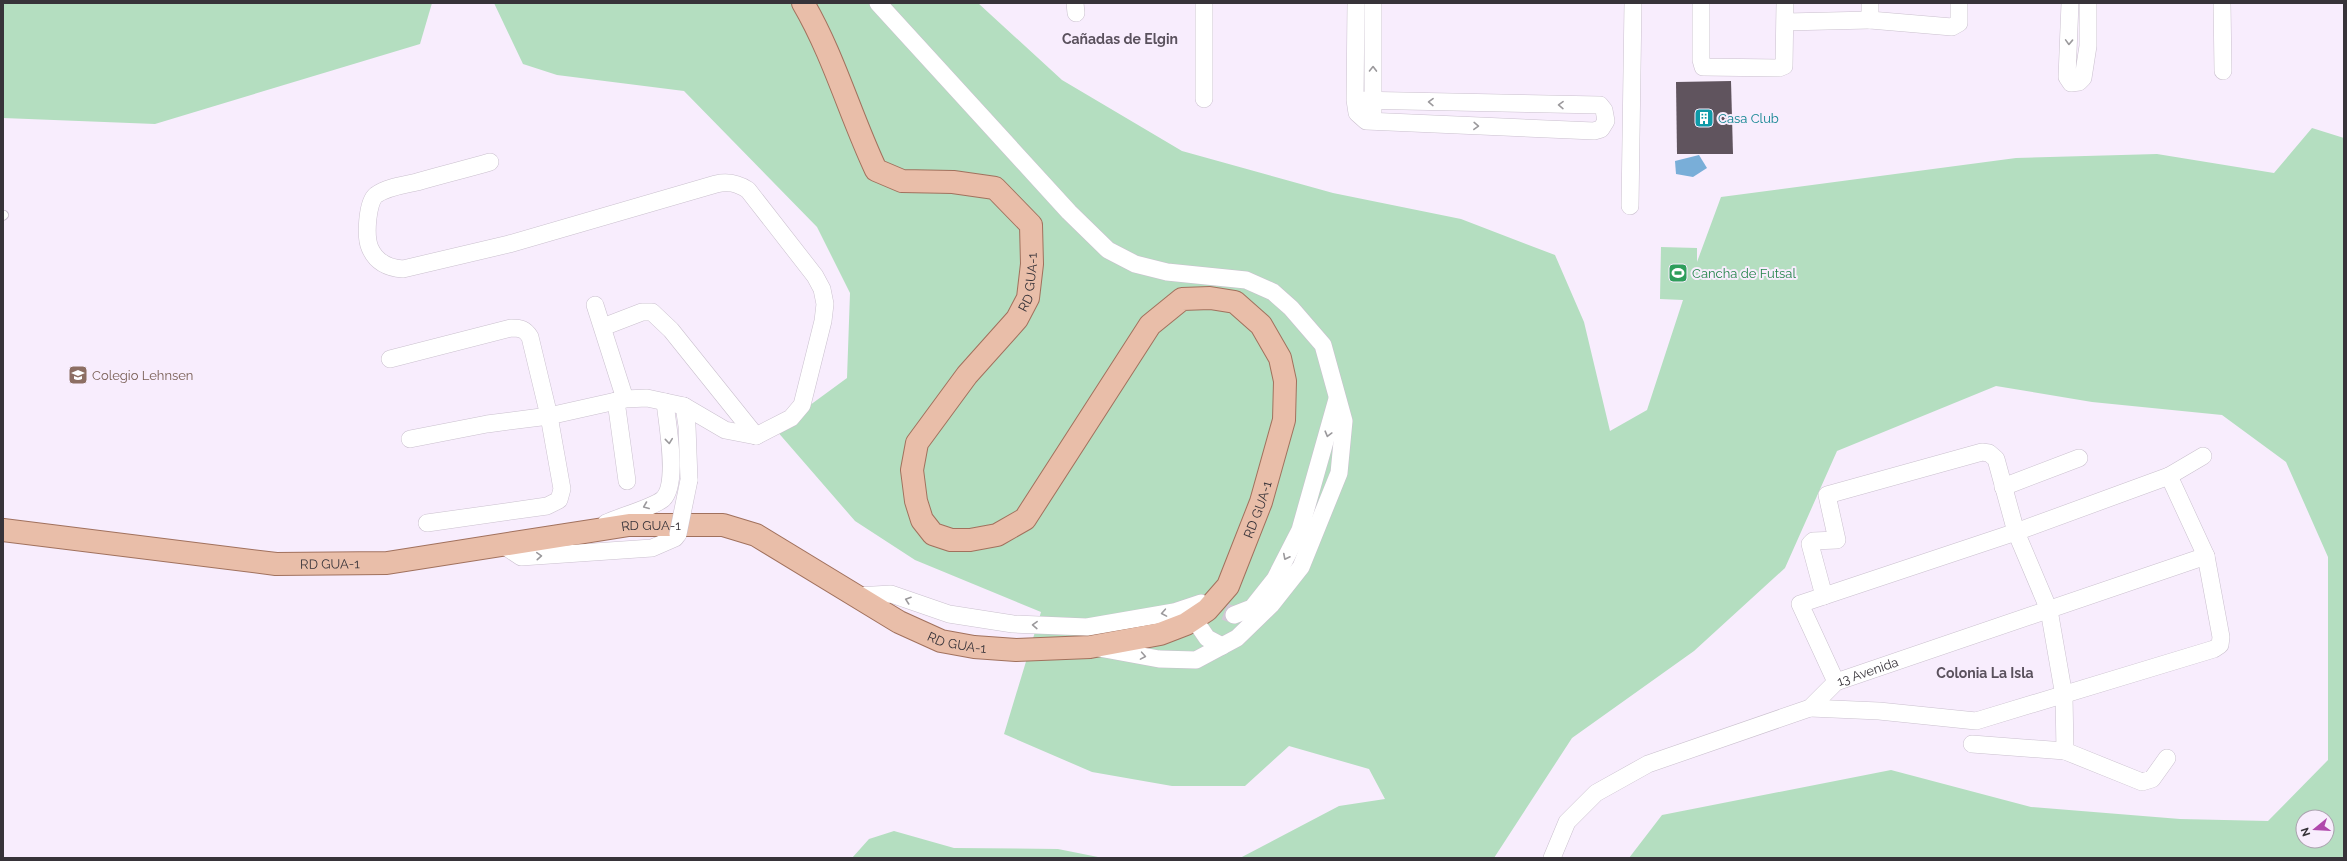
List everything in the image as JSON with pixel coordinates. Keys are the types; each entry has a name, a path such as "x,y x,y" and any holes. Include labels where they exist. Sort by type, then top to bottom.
{"main road":[{"name":"RD GUA-1","path":"3,530 276,564 387,563 629,524 723,526 756,535 899,622 940,640 974,647 1016,650 1090,647 1160,634 1198,611 1208,610 1228,586 1261,502 1284,420 1285,381 1280,358 1261,325 1235,302 1210,298 1182,299 1150,325 1025,519 996,535 970,540 951,540 933,534 922,520 916,500 912,470 917,443 967,375 1017,319 1028,298 1032,264 1031,225 995,188 953,182 902,181 876,170 858,132 845,94 815,23 803,3"}],"street":[{"path":"878,3 1069,212 1108,250 1135,264 1161,270 1246,280 1273,292 1291,308 1323,345 1344,421 1339,473 1325,513 1301,567 1271,605 1237,638 1196,660 1160,659 1090,647"},
{"path":"1204,3 1204,100"},
{"path":"1355,100 1600,105 1604,110 1606,121 1601,128 1594,131 1366,121 1356,113 1355,100 1356,3"},
{"path":"1373,3 1372,101 1374,122"},
{"path":"1630,206 1633,3"},
{"path":"1701,3 1701,60 1703,67 1784,66 1786,22 1785,3"},
{"path":"1870,3 1870,20"},
{"path":"1786,22 1870,20 1952,27 1958,23 1960,3"},
{"path":"2070,3 2067,77 2071,83 2075,83 2083,78 2087,65 2088,3"},
{"path":"2222,3 2223,71"},
{"path":"410,438 487,424 549,416 620,400 647,398 684,406 725,430 756,436 791,418 802,405 823,321 825,304 822,289 815,276 748,190 732,182 716,184 509,244 404,269 388,266 376,258 371,252 367,237 370,207 375,196 392,188 490,162"},
{"path":"595,305 603,327 620,400 628,481"},
{"path":"603,327 642,312 652,312 671,330 756,436"},
{"path":"390,359 511,328 525,330 530,337 549,416 562,489 559,500 547,506 427,523"},
{"path":"1234,615 1252,608 1275,579 1300,530 1338,396"},
{"path":"586,531 657,502 666,495 671,480 665,402"},
{"path":"503,545 522,557 652,548 675,538 678,534 689,480 687,426 684,406"},
{"path":"1824,596 1810,544 1813,541 1837,540 1827,495 1982,452 1990,453 1996,459 2016,532 2049,610 2064,696 2065,751"},
{"path":"1836,682 1800,604 2016,532 2169,476 2203,456"},
{"path":"2003,487 2079,458"},
{"path":"1810,708 1879,712 1976,721 2064,696 2214,649 2220,644 2222,636 2206,556 2169,476"},
{"name":"13 Avenida","path":"1552,858 1567,822 1596,793 1648,764 1810,708 1836,682 2206,556"},
{"path":"857,596 891,594 949,614 1013,624 1087,627 1174,612 1198,611 1208,638 1222,646"},
{"path":"1972,744 2065,751 2142,782 2152,779 2166,758"}],"green space":[{"path":"3,3 432,3 420,44 155,124 3,118"},
{"path":"494,3 978,3 1062,80 1182,151 1333,193 1461,219 1555,255 1584,322 1610,431 1647,410 1683,300 1660,299 1661,247 1697,248 1697,262 1721,197 2016,158 2157,154 2274,173 2312,128 2344,138 2344,858 1629,858 1662,815 1891,770 2031,807 2180,819 2268,821 2328,760 2328,557 2286,462 2222,415 2092,402 1996,386 1837,451 1785,568 1694,651 1572,738 1494,858 1240,858 1339,806 1385,799 1369,769 1289,746 1245,786 1172,786 1092,772 1004,734 1041,612 915,560 855,521 776,430 847,378 850,293 817,227 684,91 557,75 523,64"},
{"path":"894,831 954,848 1058,849 1103,858 852,858 869,839"}],"water":[{"path":"1699,155 1707,168 1693,177 1676,174 1675,161"}],"building":[{"name":"Casa Club","path":"1731,81 1733,154 1677,154 1676,82"}],"tunnel":[{"path":"1201,603 1234,615"}],"place":[{"name":"Casa Club","path":"1704,118"},
{"name":"Cancha de Futsal","path":"1678,273"},
{"name":"Colegio Lehnsen","path":"78,375"}],"district":[{"name":"Cañadas de Elgin","path":"1120,39"},
{"name":"Colonia La Isla","path":"1985,673"}]}
